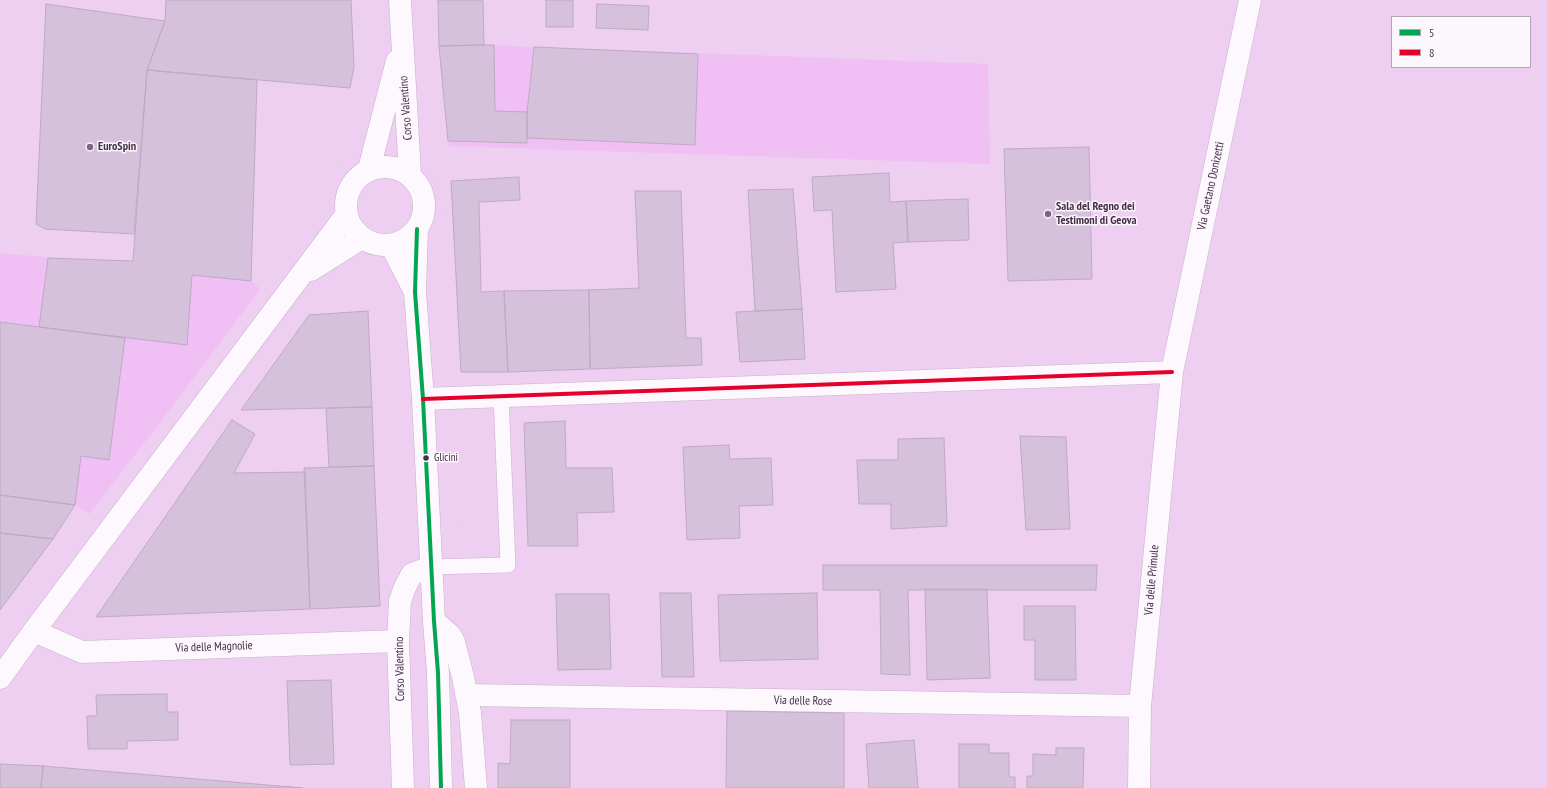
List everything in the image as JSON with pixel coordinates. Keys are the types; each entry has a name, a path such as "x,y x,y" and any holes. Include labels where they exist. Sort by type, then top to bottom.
{"street":[{"name":"Corso Valentino","path":"400,0 410,175"},
{"name":"Via Gaetano Donizetti","path":"1172,372 1250,0"},
{"name":"Corso Valentino","path":"369,169 402,41"},
{"path":"379,166 390,166 401,169 410,175 418,184 423,195 425,207 422,219 410,236 401,242 391,245 376,244 362,238 355,232 349,224 346,215 345,201 349,188 357,177 369,169 379,166"},
{"path":"0,678 346,215"},
{"path":"416,229 415,292 423,399 438,673 441,788"},
{"path":"299,277 362,238"},
{"path":"391,245 415,292"},
{"path":"423,399 1172,372"},
{"name":"Via delle Primule","path":"1139,788 1140,706 1172,372"},
{"name":"Corso Valentino","path":"403,788 398,641 400,601 412,574 431,567"},
{"path":"434,621 450,635 458,655 468,704 476,788"},
{"name":"Via delle Magnolie","path":"34,631 82,652 398,641"},
{"name":"Via delle Rose","path":"468,704 1140,706"}],"lane":[{"path":"431,567 508,565 501,396"}],"path":[{"path":"362,0 363,92"},
{"path":"319,208 346,153"}],"shaded area":[{"path":"484,45 988,64 990,164 449,146 439,46"},
{"path":"161,71 257,80 251,281 260,289 172,407 89,514 75,505 0,495 0,253 140,266"}],"building":[{"path":"166,0 351,0 354,67 350,88 147,70 165,21"},
{"path":"438,0 483,0 484,45 439,46"},
{"path":"546,0 573,0 573,27 546,27"},
{"name":"EuroSpin","path":"46,4 165,21 147,70 134,234 45,229 36,224"},
{"path":"597,4 649,6 648,30 596,28"},
{"path":"494,45 495,111 527,112 527,143 448,141 439,46"},
{"path":"534,47 698,54 695,145 527,138 527,112"},
{"path":"147,70 257,80 251,281 192,275 187,345 39,327 48,258 133,261"},
{"name":"Sala del Regno dei Testimoni di Geova","path":"1089,147 1092,279 1008,281 1004,149"},
{"path":"889,173 890,202 906,201 908,242 893,243 896,289 836,292 832,210 814,211 812,177"},
{"path":"519,177 520,200 479,202 481,292 504,291 508,372 461,372 451,181"},
{"path":"793,189 802,309 755,311 748,190"},
{"path":"635,191 681,191 686,338 701,338 702,365 590,369 589,290 639,288"},
{"path":"968,199 969,240 908,242 906,201"},
{"path":"589,290 590,369 508,372 504,291"},
{"path":"802,309 805,359 740,362 736,312"},
{"path":"368,311 372,407 241,410 309,315"},
{"path":"0,322 125,338 109,460 81,456 75,505 0,495"},
{"path":"372,407 374,466 329,467 326,408"},
{"path":"232,420 255,434 234,473 305,472 310,609 96,617"},
{"path":"565,421 566,468 612,468 614,512 577,513 578,546 528,546 524,423"},
{"path":"1020,436 1066,437 1070,529 1026,530"},
{"path":"944,438 947,526 891,529 891,504 859,504 857,460 898,460 898,439"},
{"path":"729,445 730,459 771,458 773,505 739,506 740,538 687,540 683,447"},
{"path":"374,466 380,606 310,609 304,468"},
{"path":"0,495 75,505 53,539 0,533"},
{"path":"0,533 53,539 0,610"},
{"path":"823,565 1097,565 1096,590 908,590 910,675 881,674 880,590 823,590"},
{"path":"925,589 987,589 990,678 927,680"},
{"path":"660,593 691,593 694,677 662,677"},
{"path":"817,593 818,659 720,661 718,595"},
{"path":"556,594 609,594 611,669 558,670"},
{"path":"1024,606 1075,606 1076,680 1035,680 1035,640 1024,640"},
{"path":"331,680 334,764 290,765 287,681"},
{"path":"167,694 167,712 178,712 178,740 127,741 127,749 88,749 87,716 97,716 96,695"},
{"path":"727,711 844,713 844,788 726,788"},
{"path":"511,720 570,720 570,788 498,788 498,763 510,764"},
{"path":"914,740 918,788 869,788 866,744"},
{"path":"959,744 989,744 989,753 1009,753 1009,777 1015,777 1015,788 959,788"},
{"path":"1056,748 1084,748 1083,788 1027,788 1027,776 1033,776 1033,754 1056,755"},
{"path":"0,764 43,766 41,788 0,788"},
{"path":"43,766 303,788 41,788"}],"transit line":[{"name":"5","path":"417,229 415,292 423,399 438,673 441,788"},
{"name":"8","path":"423,399 1172,372"}],"place":[{"name":"EuroSpin","path":"90,147"},
{"name":"Sala del Regno dei Testimoni di Geova","path":"1048,214"},
{"name":"Glicini","path":"426,458"}]}
